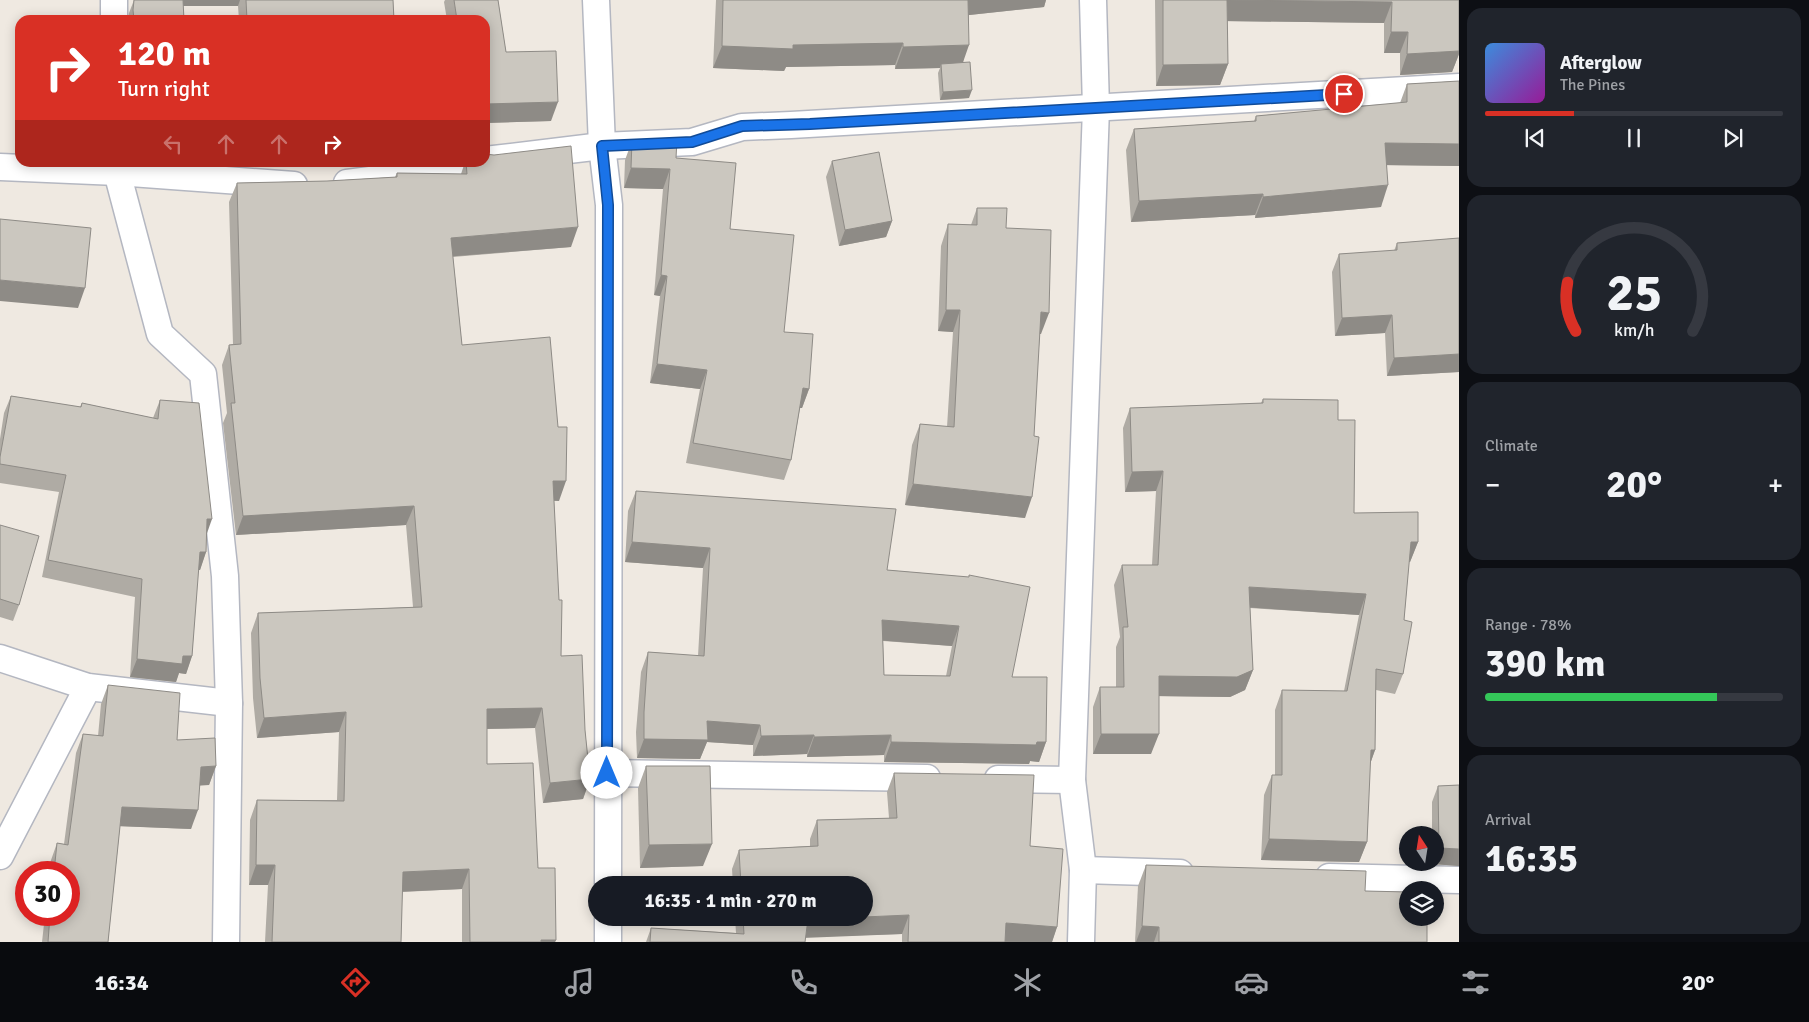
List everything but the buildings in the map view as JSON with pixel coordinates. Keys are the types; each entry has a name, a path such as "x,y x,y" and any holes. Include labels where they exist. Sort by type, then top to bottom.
{"street":[{"path":"114,0 114,15"},
{"path":"596,0 602,146 608,205 608,876"},
{"path":"1081,942 1083,870 1072,780 1096,108 1093,0"},
{"path":"490,159 602,146 692,142 742,126 801,125 1459,87"},
{"path":"0,167 117,167 322,186 378,179 440,167"},
{"path":"117,167 160,334 203,374 225,576 230,703 226,942"},
{"path":"0,658 88,687 230,703"},
{"path":"0,856 88,687"},
{"path":"607,773 1072,780"},
{"path":"1083,870 1202,873"},
{"path":"1310,876 1459,880"},
{"path":"608,926 608,942"}],"route":[{"path":"607,773 608,205 602,146 692,142 742,126 810,124 1344,94"}]}
